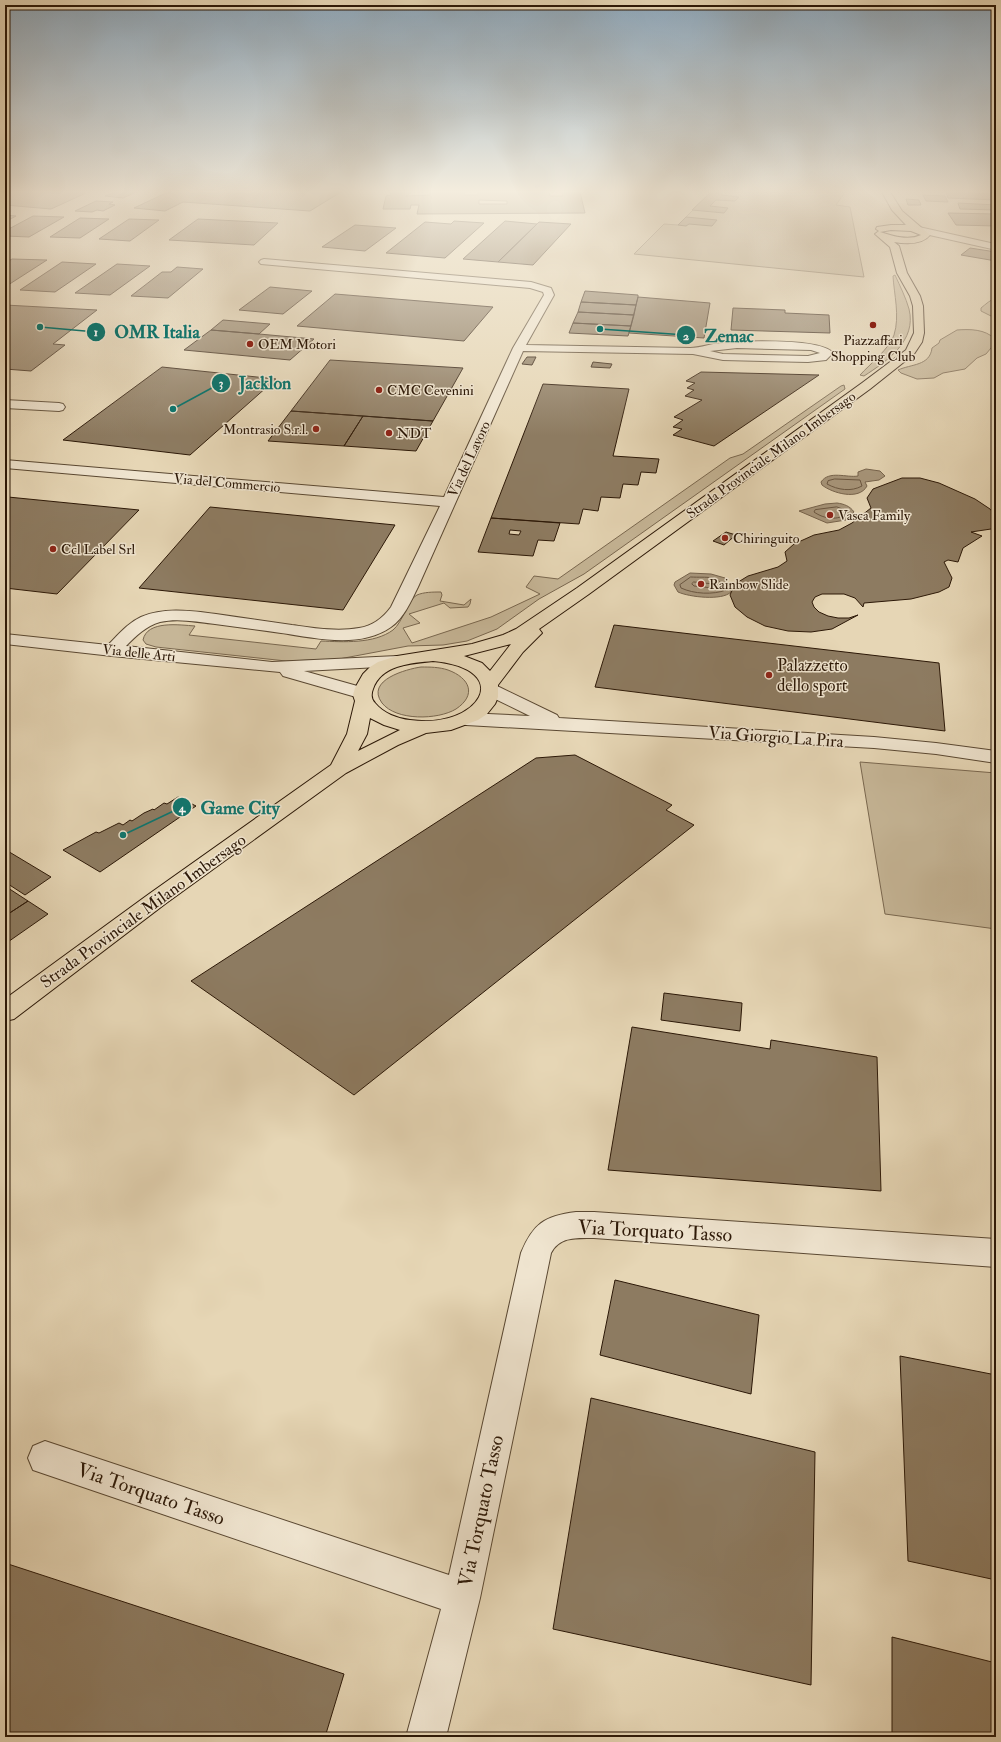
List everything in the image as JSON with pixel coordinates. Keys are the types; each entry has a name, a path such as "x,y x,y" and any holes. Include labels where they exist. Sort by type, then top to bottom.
{"main road":[{"name":"Strada Provinciale Milano Imbersago","path":"903,273 915,296"},
{"name":"Strada Provinciale Milano Imbersago","path":"433,656 474,649 509,639 522,633 583,591 903,358 913,348 919,336 919,317 915,296 915,275"},
{"name":"Strada Provinciale Milano Imbersago","path":"490,686 524,640 583,591"},
{"path":"433,656 452,658 470,664 482,672 490,686 488,701 480,711 466,719 446,725 424,727 403,725 385,720 371,711 363,697 367,679 382,667 397,661 414,657 433,656"},
{"name":"Strada Provinciale Milano Imbersago","path":"339,770 357,734 363,697"},
{"name":"Strada Provinciale Milano Imbersago","path":"5,1012 157,899 339,770 392,741 424,727"}],"street":[{"name":"Via del Lavoro","path":"112,651 137,627 147,621 168,616 189,616 344,634 374,629 386,623 404,599 519,348 548,295 547,290 543,288 524,284 397,273"},
{"path":"519,348 693,351 723,357 808,359 822,358 827,354 824,350 811,347 737,346 708,348 693,351"},
{"path":"5,404 59,407"},
{"name":"Via del Commercio","path":"5,464 449,502"},
{"name":"Via delle Arti","path":"5,639 272,667 397,661"},
{"name":"Via delle Arti","path":"272,667 363,697"},
{"name":"Via Giorgio La Pira","path":"490,686 556,722"},
{"name":"Via Giorgio La Pira","path":"466,719 593,724 880,744 951,750 996,757"},
{"name":"Via Torquato Tasso","path":"426,1737 462,1598 536,1253 539,1244 550,1232 567,1226 594,1225 996,1253"},
{"name":"Via Torquato Tasso","path":"45,1458 462,1598"}],"shaded area":[{"path":"827,273 863,273 864,277"},
{"path":"895,275 905,296 909,309 909,331 898,349 890,357 864,376 860,375 884,350 894,335 897,320 893,276"},
{"path":"996,298 996,324 992,322 993,317 981,311 981,308"},
{"path":"957,330 982,331 995,339 996,342 986,354 977,358 965,369 943,373 934,378 917,379 901,373 898,370 924,361 928,358 932,348 939,343 940,340"},
{"path":"844,385 845,389 584,574 539,599 497,629 467,641 443,645 408,646 339,659 286,661 156,647 146,644 143,640 151,629 165,625 181,625 195,626 189,635 316,649 321,641 358,641 385,635 397,626 414,597 420,594 432,592 441,592 442,595 440,601 464,605 471,599 470,604 468,607 450,608 444,603 409,614 420,623 403,628 412,643 491,617 540,594 526,587 534,576 558,579 730,458 743,454"},
{"path":"421,667 434,667 456,673 466,682 468,687 467,698 463,704 448,713 428,717 407,716 388,709 382,703 378,695 379,688 383,682 398,673"},
{"path":"860,762 996,773 996,929 885,914"}],"water":[{"path":"866,469 880,471 885,476 879,480 865,482 867,486 863,491 858,493 845,494 832,491 822,485 821,482 824,478 833,475 858,476 858,472"},
{"name":"Vasca Family","path":"837,503 851,508 854,512 846,520 827,523 799,511 825,504"},
{"name":"Rainbow Slide","path":"690,573 711,574 725,578 731,592 727,595 697,597 678,592 674,585 675,582"}],"building":[{"path":"5,273 26,273 5,287"},
{"path":"45,273 82,273 55,292 20,290"},
{"path":"104,273 140,273 110,295 75,293"},
{"path":"160,273 198,273 168,298 131,296"},
{"path":"270,287 312,291 283,314 239,310"},
{"path":"585,291 638,295 638,297 636,305 581,302"},
{"path":"335,294 493,307 464,341 297,326"},
{"path":"638,297 710,303 704,338 629,333"},
{"path":"581,302 636,305 634,315 578,312"},
{"path":"5,305 97,310 53,344 65,345 31,371 5,369"},
{"path":"733,308 785,310 785,313 829,315 830,333 731,330"},
{"path":"578,312 634,315 631,326 573,323"},
{"path":"223,320 270,324 259,334 211,330"},
{"path":"573,323 631,326 628,336 569,333"},
{"name":"OEM Motori","path":"211,330 314,339 290,360 184,350"},
{"path":"527,357 536,357 532,365 522,364"},
{"name":"CMC Cevenini","path":"330,360 463,368 433,421 291,411"},
{"path":"593,362 612,364 610,368 591,367"},
{"path":"162,367 276,379 190,455 63,440"},
{"path":"701,372 819,375 714,446 673,435 682,429 673,427 683,420 674,417 702,400 685,396 694,390 687,388 695,383 686,381"},
{"path":"543,384 629,389 613,456 659,459 656,473 641,472 638,485 623,484 620,498 601,497 598,511 583,509 579,524 491,518"},
{"name":"Montrasio S.r.l.","path":"291,411 363,416 344,446 268,441"},
{"name":"NDT","path":"363,416 433,421 416,451 344,446"},
{"path":"902,478 920,478 939,483 975,499 990,509 996,516 996,525 991,529 971,532 982,536 963,548 958,562 948,560 944,562 952,578 949,587 939,592 911,599 864,603 863,607 855,598 844,594 822,594 815,597 812,602 814,607 819,612 838,618 849,618 858,615 832,629 811,632 788,631 765,626 747,617 735,607 730,595 735,584 748,576 778,567 787,561 785,552 794,544 814,535 839,530 852,523 871,508 867,498 873,489"},
{"name":"Ccl Label Srl","path":"8,497 139,510 57,594 5,588 5,500"},
{"path":"210,507 395,525 343,610 139,588"},
{"path":"491,518 560,523 554,541 538,540 533,556 478,552","holes":["510,530 521,531 519,535 509,534"]},
{"name":"Chiringuito","path":"726,532 736,535 724,545 713,541"},
{"name":"Palazzetto dello sport","path":"614,625 939,663 945,731 595,687"},
{"path":"575,755 672,805 666,810 694,825 354,1095 191,981 536,758"},
{"path":"178,797 196,806 100,872 63,850 96,832 99,833 119,823 123,825 130,820 132,821 144,813 153,809 154,810 164,803 167,804"},
{"path":"6,850 51,877 25,895 5,882"},
{"path":"5,886 28,901 5,916"},
{"path":"28,901 48,914 5,944 5,916"},
{"path":"664,993 742,1003 740,1031 661,1020"},
{"path":"632,1027 770,1049 771,1040 877,1057 881,1191 608,1170"},
{"path":"615,1280 759,1315 751,1394 600,1355"},
{"path":"900,1356 996,1375 996,1580 908,1561"},
{"path":"591,1398 815,1452 811,1685 553,1629"},
{"path":"5,1563 344,1674 325,1737 5,1737"},
{"path":"892,1637 996,1663 996,1737 892,1737"}],"place":[{"name":"Piazzaffari Shopping Club","path":"873,325"},
{"name":"OMR Italia","path":"40,327"},
{"name":"Zemac","path":"600,329"},
{"name":"OEM Motori","path":"250,344"},
{"name":"CMC Cevenini","path":"379,390"},
{"name":"Jacklon","path":"173,409"},
{"name":"Montrasio S.r.l.","path":"316,429"},
{"name":"NDT","path":"389,433"},
{"name":"Vasca Family","path":"830,515"},
{"name":"Chiringuito","path":"725,538"},
{"name":"Ccl Label Srl","path":"53,549"},
{"name":"Rainbow Slide","path":"701,584"},
{"name":"Palazzetto dello sport","path":"769,675"},
{"name":"Game City","path":"123,835"}]}
